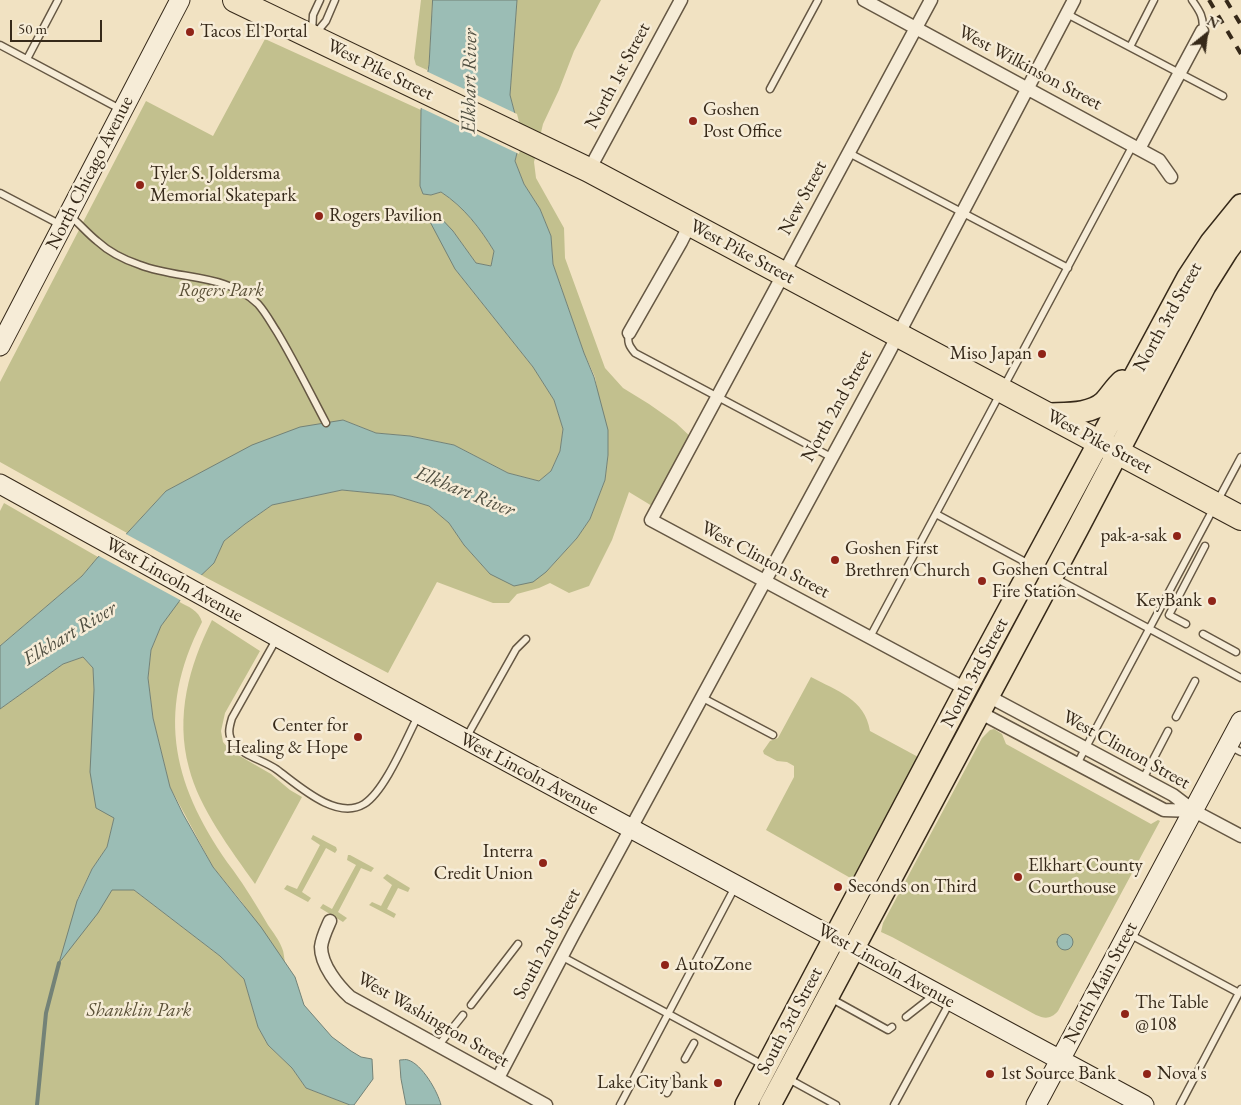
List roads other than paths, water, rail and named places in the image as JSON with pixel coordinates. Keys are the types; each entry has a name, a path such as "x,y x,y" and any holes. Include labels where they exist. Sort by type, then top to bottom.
{"highway":[{"name":"West Pike Street","path":"235,0 589,170 1241,518"}],"main road":[{"name":"North 3rd Street","path":"854,948 1052,576 1146,355 1188,277 1211,242 1241,205"},
{"name":"North 3rd Street","path":"834,938 1033,566 1108,447 1226,251 1241,232"},
{"path":"1047,414 1088,411 1098,407 1146,355"},
{"name":"South 3rd Street","path":"770,1105 775,1072 834,938"},
{"name":"South 3rd Street","path":"746,1105 775,1072 828,997 854,948"}],"street":[{"name":"North Chicago Avenue","path":"3,335 180,0"},
{"name":"North 1st Street","path":"589,170 681,0"},
{"name":"West Wilkinson Street","path":"864,0 1160,160 1171,177"},
{"name":"New Street","path":"651,520 931,0"},
{"name":"North 2nd Street","path":"630,828 897,334 1074,0"},
{"path":"1136,147 1180,73 1202,31"},
{"path":"630,333 682,242 690,224"},
{"name":"West Lincoln Avenue","path":"0,484 277,637 1144,1105"},
{"name":"West Clinton Street","path":"651,520 966,689"},
{"name":"West Clinton Street","path":"984,704 1086,749 1173,795 1194,811"},
{"name":"West Clinton Street","path":"984,704 1077,764 1164,810 1194,811"},
{"name":"North Main Street","path":"1036,1105 1194,811 1235,749 1241,721"},
{"path":"1194,811 1241,836"},
{"name":"South 2nd Street","path":"498,1078 630,828"},
{"name":"West Washington Street","path":"330,922 321,948 324,960 341,989 350,997 546,1105"}],"lane":[{"path":"27,59 58,0"},
{"path":"312,38 313,15 320,0"},
{"path":"312,38 326,21 335,0"},
{"path":"770,89 818,0"},
{"path":"1130,47 1154,0"},
{"path":"1192,0 1204,24 1202,31"},
{"path":"1067,14 1223,96"},
{"path":"0,45 123,110"},
{"path":"870,637 1068,268 1136,147"},
{"path":"849,153 1068,268"},
{"path":"0,192 65,220 112,252 141,266 174,274 210,279 238,290 257,303 267,315 288,350 326,423"},
{"path":"630,333 628,339 629,347 635,352 717,398 831,457"},
{"path":"1077,764 1241,457"},
{"path":"936,514 1241,678"},
{"path":"1186,624 1169,615 1205,546"},
{"path":"1203,634 1236,652"},
{"path":"277,637 236,710 229,728 230,737 235,745 276,769 308,793 332,806 346,808 358,806 371,798 381,785 420,714"},
{"path":"465,739 516,649 526,639"},
{"path":"1176,717 1195,681"},
{"path":"701,697 773,735"},
{"path":"1143,779 1168,731"},
{"path":"620,1105 736,885"},
{"path":"1128,933 1240,991 1180,1105"},
{"path":"471,1005 518,944"},
{"path":"561,956 836,1105"},
{"path":"828,997 888,1030 892,1027"},
{"path":"906,1017 943,997"},
{"path":"894,1105 943,997"},
{"path":"438,1046 463,1015"},
{"path":"685,1059 694,1043"},
{"path":"667,1093 676,1076"}],"water":[{"name":"Elkhart River","path":"433,0 517,0 510,95 521,137 515,161 524,184 540,209 551,236 553,264 594,377 608,430 605,480 590,519 577,538 546,572 533,582 514,586 490,574 464,545 449,523 429,506 393,495 342,490 272,505 224,541 214,563 192,584 161,626 151,650 148,678 153,718 170,787 213,867 261,927 295,977 304,1005 332,1037 361,1057 372,1059 373,1079 354,1105 350,1105 306,1088 292,1068 268,1045 258,1027 244,979 220,956 134,890 112,890 98,913 59,963 77,901 92,869 107,847 114,818 96,808 90,772 94,690 93,668 83,657 63,664 0,709 0,646 82,576 98,557 118,543 166,491 252,445 300,427 343,420 376,433 410,436 454,445 508,473 539,481 551,471 560,451 563,429 554,400 533,367 455,269 428,218 430,214 437,214 453,231 476,263 491,266 494,251 471,218 441,192 431,195 423,194 420,186 421,110 429,65"},
{"path":"1065,934 1071,936 1073,942 1071,948 1065,950 1059,948 1057,942 1059,936"},
{"path":"400,1060 408,1060 419,1067 433,1086 441,1105 406,1105 401,1079"}],"waterway":[{"path":"37,1105 46,1013 59,963"}],"railway":[{"path":"1209,0 1241,54"},
{"path":"1226,0 1241,25"}],"place":[{"name":"Tacos El Portal","path":"190,32"},
{"name":"Goshen Post Office","path":"693,121"},
{"name":"Tyler S. Joldersma Memorial Skatepark","path":"140,185"},
{"name":"Rogers Pavilion","path":"319,216"},
{"name":"Miso Japan","path":"1042,354"},
{"name":"pak-a-sak","path":"1177,536"},
{"name":"Goshen First Brethren Church","path":"835,560"},
{"name":"Goshen Central Fire Station","path":"982,581"},
{"name":"KeyBank","path":"1212,601"},
{"name":"Center for Healing & Hope","path":"358,737"},
{"name":"Interra Credit Union","path":"543,863"},
{"name":"Elkhart County Courthouse","path":"1018,877"},
{"name":"Seconds on Third","path":"838,887"},
{"name":"AutoZone","path":"665,965"},
{"name":"The Table @108","path":"1125,1014"},
{"name":"1st Source Bank","path":"990,1074"},
{"name":"Nova's","path":"1147,1074"},
{"name":"Lake City bank","path":"718,1083"}],"park label":[{"name":"Rogers Park","path":"221,291"},
{"name":"Shanklin Park","path":"139,1011"}]}
